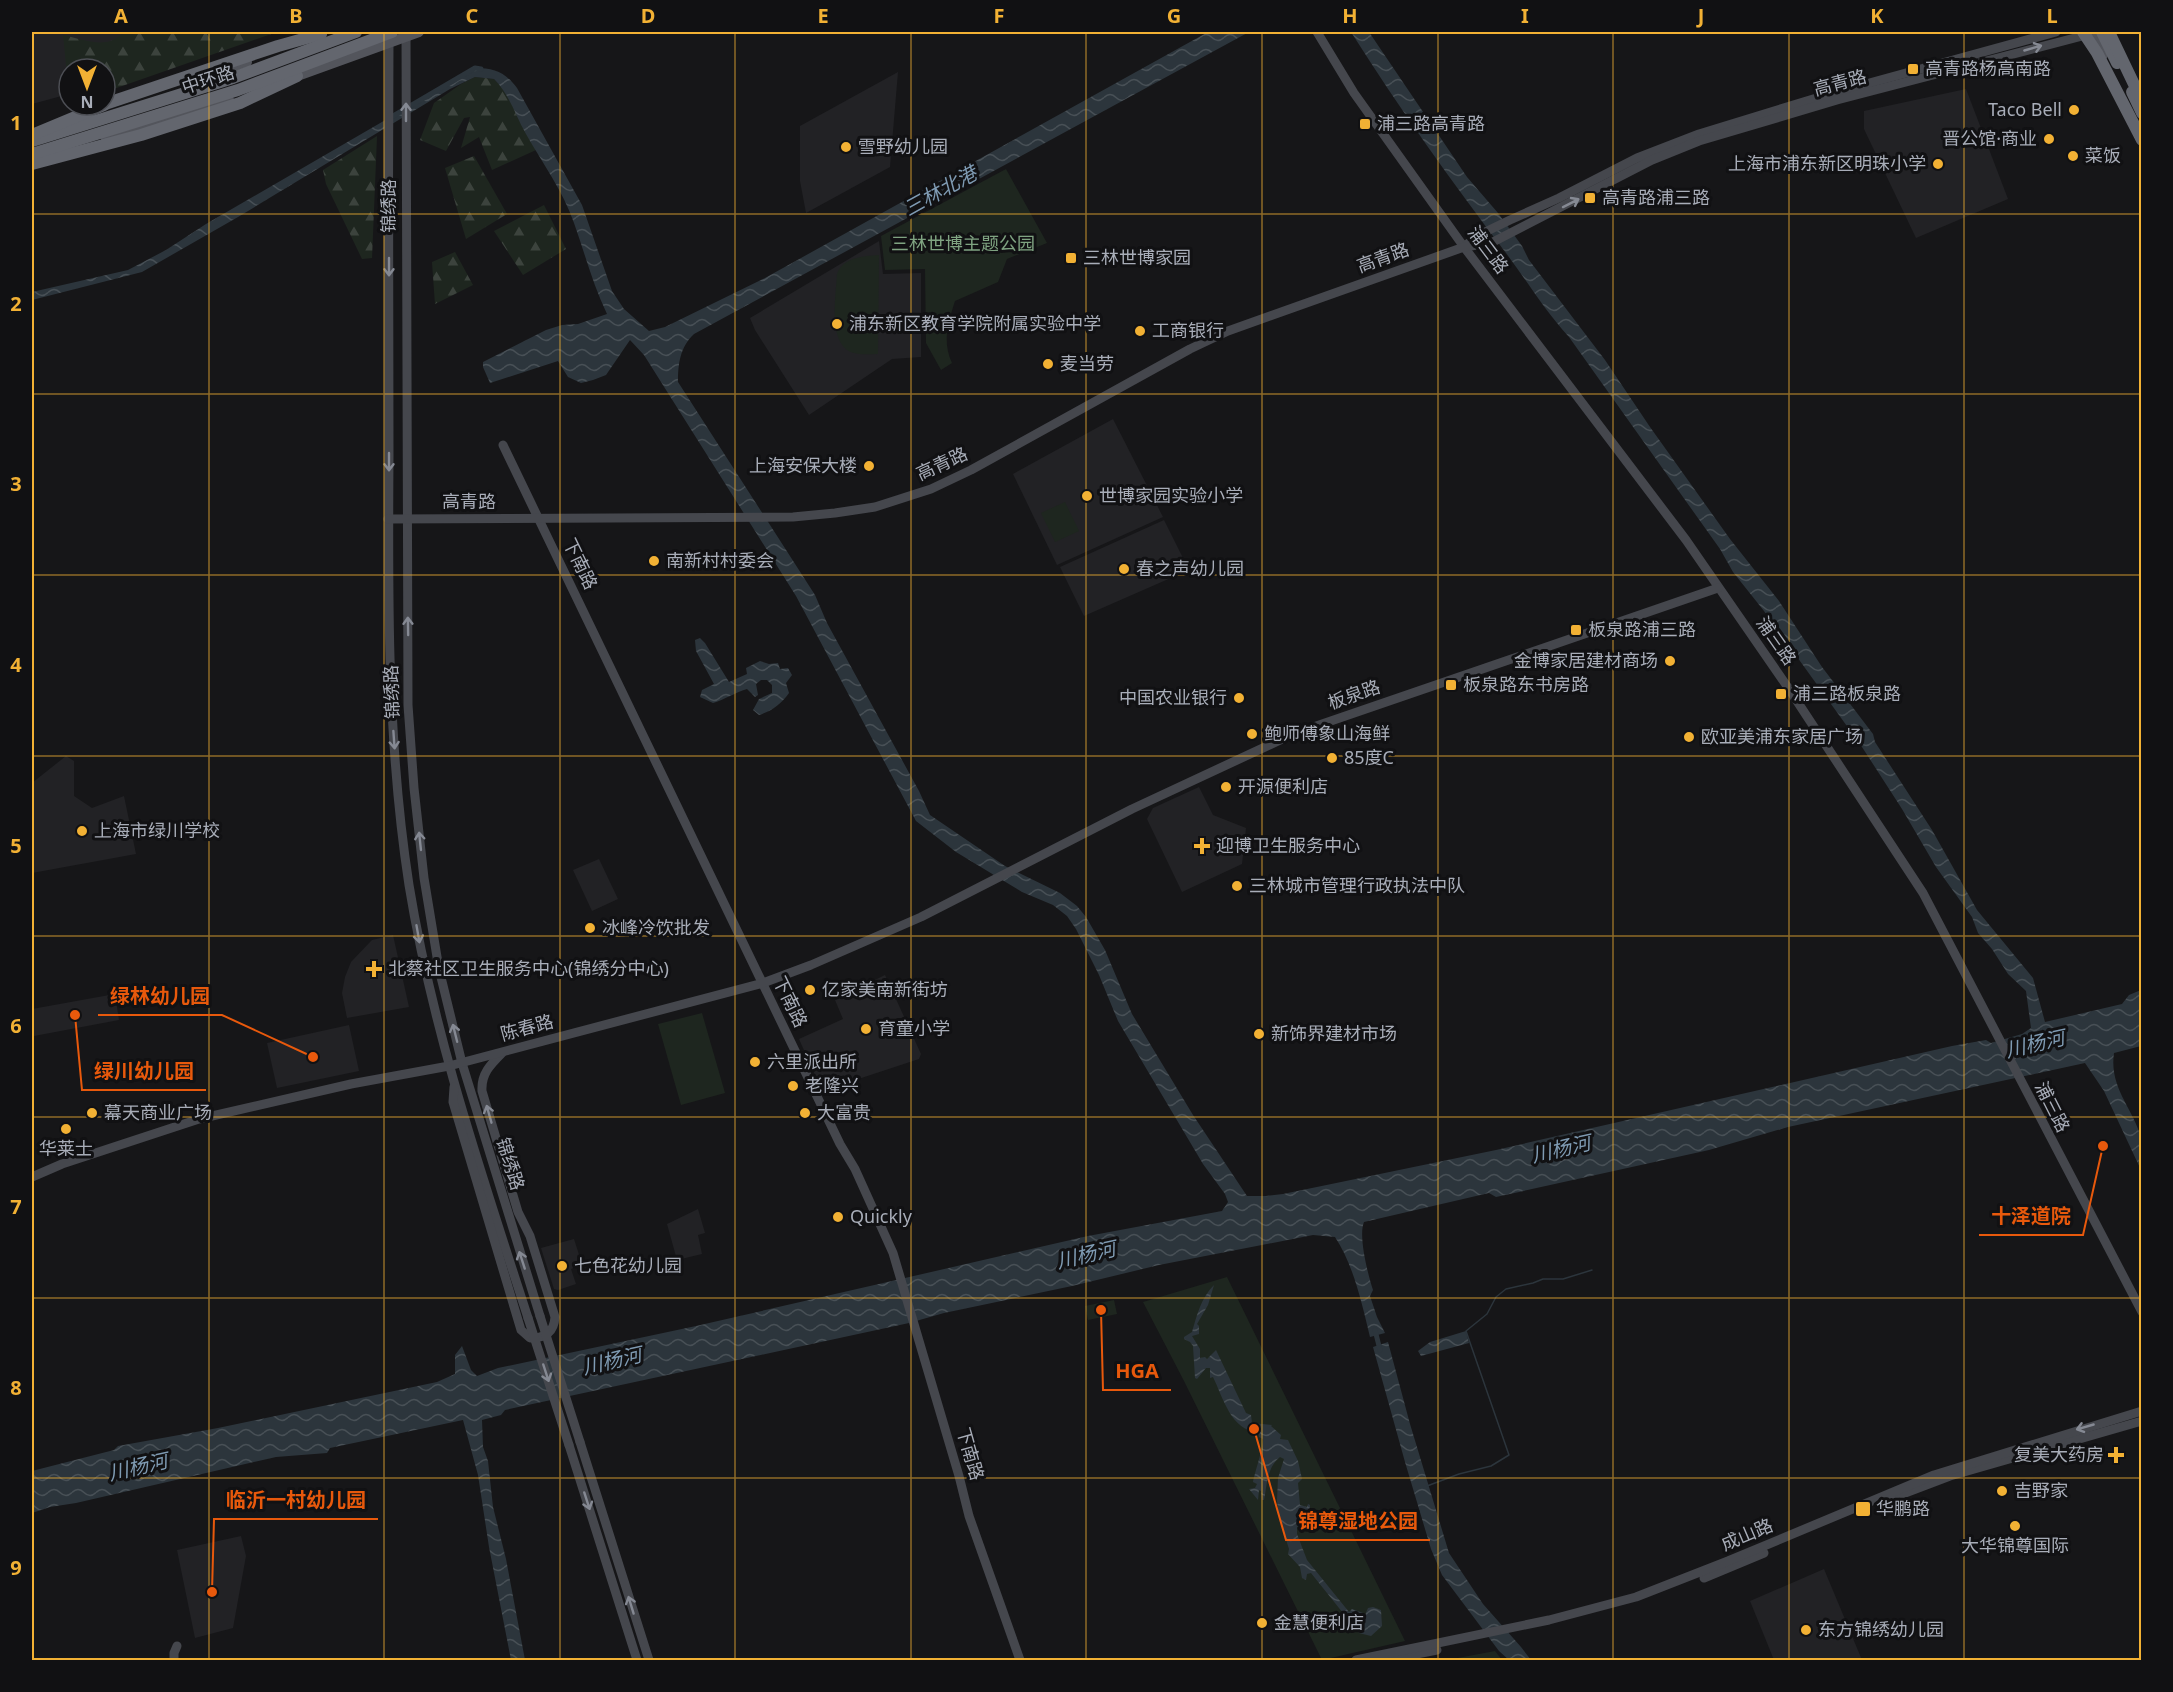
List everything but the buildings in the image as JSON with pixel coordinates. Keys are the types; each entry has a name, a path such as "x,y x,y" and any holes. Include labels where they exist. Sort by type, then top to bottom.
{"highway":[{"name":"中环路","path":"32,141 233,78 356,32"},
{"path":"117,101 278,46 325,33"},
{"path":"2100,33 2142,101"},
{"path":"2100,33 2142,111"},
{"path":"2100,33 2141,137"},
{"name":"中环路","path":"32,154 238,90 390,35"},
{"path":"32,163 141,135 240,103 297,76"},
{"path":"32,135 75,117"}],"main road":[{"path":"32,163 238,98 297,76 390,35 419,32"},
{"name":"浦三路","path":"1317,32 1354,93 1464,247 1686,540 1789,689 1923,893 2142,1312"},
{"name":"高青路","path":"1464,247 1483,233 1560,198 1637,158 1732,123 2056,32"},
{"path":"117,95 281,40 325,33"},
{"path":"32,129 228,69 325,33"},
{"path":"2100,33 2132,87 2142,111"},
{"name":"高青路","path":"388,519 771,517 835,513 875,507 912,496 971,470 1190,349 1228,331 1464,247 1491,243 1652,160 1699,141 1837,100 2100,33"},
{"name":"锦绣路","path":"406,34 408,705 424,878 439,969 462,1063 649,1660"},
{"name":"锦绣路","path":"390,35 388,519 391,703 397,789 409,884 425,969 449,1066 637,1660"},
{"path":"48,125 64,117"},
{"name":"下南路","path":"503,445 840,1144 855,1169 893,1252 969,1516 1020,1660"},
{"name":"板泉路","path":"1016,869 1132,809 1293,734 1718,588"},
{"name":"陈春路","path":"32,1178 62,1164 199,1119 351,1084 462,1063 762,983 857,946 1016,869"},
{"name":"锦绣路","path":"455,1084 453,1102 520,1330 530,1338 541,1337 555,1326 555,1317 530,1236 518,1212 482,1091 485,1072 504,1052"},
{"name":"成山路","path":"1386,1660 1512,1631 1636,1597 1934,1474 2142,1411"},
{"name":"成山路","path":"1512,1631 1595,1616 1637,1603 1719,1572 1936,1480 2142,1421"},
{"name":"成山路","path":"1356,1660 1485,1637"},
{"path":"174,1660 177,1646 180,1660"}],"shaded area":[{"path":"32,32 264,32 117,66 117,57 57,57 57,97 32,104"},
{"name":"雪野幼儿园","path":"898,72 890,167 806,213 800,181 800,126"},
{"name":"上海市浦东新区明珠小学","path":"1966,89 2008,199 1916,238 1864,129 1864,111"},
{"name":"浦东新区教育学院附属实验中学","path":"879,241 883,274 921,273 921,357 892,359 809,415 755,330 750,318"},
{"name":"世博家园实验小学","path":"1113,419 1163,517 1057,565 1013,474"},
{"name":"春之声幼儿园","path":"1164,520 1189,570 1084,616 1060,567"},
{"name":"上海市绿川学校","path":"66,756 74,761 74,796 92,808 124,796 136,854 32,873 32,783"},
{"name":"迎博卫生服务中心","path":"1199,787 1213,815 1246,828 1242,864 1182,892 1147,819 1153,808"},
{"path":"599,859 618,899 592,911 573,870"},
{"name":"北蔡社区卫生服务中心(锦绣分中心)","path":"393,935 409,1007 347,1018 342,993 351,962 372,940"},
{"name":"育童小学","path":"885,975 921,1054 919,1059 828,1089 820,1086 799,1039 843,1019 835,1000"},
{"path":"115,994 119,1020 34,1036 32,1009"},
{"path":"349,1025 359,1071 277,1088 267,1043"},
{"name":"七色花幼儿园","path":"698,1209 705,1233 698,1235 702,1254 677,1260 667,1224"},
{"name":"七色花幼儿园","path":"574,1239 582,1264 571,1269 576,1284 558,1290 554,1289 541,1248"},
{"path":"241,1536 246,1556 233,1628 195,1638 177,1550"},
{"name":"东方锦绣幼儿园","path":"1824,1569 1862,1660 1774,1660 1750,1601"}],"green space":[{"path":"123,32 277,32 117,88 117,57 65,57 63,35 95,42 117,38"},
{"path":"475,77 494,79 501,87 512,103 536,150 492,170 479,137 461,148 470,117 464,118 446,151 420,140 434,103"},
{"path":"377,136 372,258 362,259 326,184 323,170"},
{"path":"474,156 507,214 466,239 445,168"},
{"name":"三林世博主题公园","path":"1006,169 1047,243 1007,259 998,282 955,301 948,324 947,340 952,363 941,370 926,343 925,269 885,270 881,236"},
{"path":"544,205 566,249 523,275 494,231"},
{"path":"455,252 473,285 435,304 432,262"},
{"path":"879,255 878,354 854,353 845,348 836,330 837,274 840,268 849,261"},
{"path":"1065,502 1079,531 1055,542 1041,513"},
{"path":"702,1013 725,1093 681,1105 658,1024"},
{"path":"1227,1277 1405,1641 1322,1660 1143,1302"},
{"path":"1114,1300 1117,1314 1088,1320 1085,1306"},
{"path":"1495,1651 1502,1660 1447,1660"}],"water":[{"path":"1208,32 1249,32 694,334 683,350 679,362 678,382 815,595 827,623 930,815 1005,866 1060,893 1077,906 1105,950 1132,1014 1193,1115 1247,1196 1283,1194 1496,1150 1952,1046 1986,1040 1991,1043 2022,1034 2031,1028 2026,991 2008,974 1992,949 1978,933 1972,917 1936,867 1862,747 1764,611 1733,572 1720,549 1569,337 1445,171 1351,32 1369,32 1467,177 1498,213 1522,246 1529,260 1605,360 1730,539 1779,601 1822,667 1873,734 1875,742 1932,830 1977,910 2033,978 2045,1022 2122,1004 2129,995 2141,990 2141,1046 2114,1053 2113,1065 2118,1087 2141,1137 2141,1170 2104,1091 2085,1063 1788,1127 1709,1150 1496,1197 1489,1193 1364,1222 1363,1246 1373,1290 1370,1296 1385,1333 1370,1337 1357,1286 1342,1248 1335,1237 1313,1235 1159,1265 944,1313 909,1323 505,1410 501,1415 482,1420 483,1447 488,1461 493,1507 506,1559 525,1660 511,1660 489,1547 478,1475 463,1420 330,1448 327,1453 276,1457 50,1507 32,1513 32,1471 114,1450 118,1446 218,1428 437,1382 455,1374 455,1355 462,1346 471,1370 477,1376 498,1368 696,1326 1088,1236 1222,1211 1228,1202 1118,1021 1099,975 1067,916 1053,905 1022,892 956,852 916,821 796,596 644,355 630,340 606,375 593,380 581,383 568,377 558,361 490,383 483,362 546,330 562,325 578,324 607,314 564,200 508,98 494,79 475,77 450,89 142,272 32,300 32,292 128,270 166,250 206,224 475,68 482,68 503,75 517,88 582,205 612,291 624,309 649,331 665,327 765,278"},
{"path":"700,638 729,682 747,674 746,668 760,661 769,664 778,663 780,669 788,668 792,675 786,683 789,693 776,707 759,715 753,710 759,699 772,693 772,685 767,680 761,680 756,684 758,695 755,697 747,689 713,703 700,697 702,690 714,684 696,651 695,640"},
{"path":"1214,1285 1208,1305 1197,1324 1199,1334 1192,1336 1200,1349 1200,1358 1207,1359 1216,1350 1246,1413 1251,1415 1252,1423 1272,1425 1281,1435 1280,1439 1288,1440 1298,1461 1302,1479 1298,1483 1300,1505 1307,1507 1308,1504 1310,1505 1310,1519 1297,1527 1297,1534 1307,1560 1349,1612 1352,1609 1363,1613 1361,1619 1363,1620 1368,1608 1381,1610 1382,1626 1371,1636 1359,1633 1311,1573 1307,1574 1306,1580 1302,1578 1300,1567 1288,1554 1289,1549 1279,1517 1277,1501 1278,1478 1284,1459 1280,1457 1272,1466 1264,1500 1259,1490 1258,1500 1249,1489 1255,1488 1257,1484 1253,1482 1263,1439 1259,1437 1258,1432 1241,1426 1229,1412 1213,1377 1210,1378 1210,1368 1206,1368 1197,1379 1195,1378 1193,1346 1184,1337 1192,1332 1203,1301"},
{"path":"1466,1331 1469,1343 1421,1356 1418,1351 1430,1342"},
{"path":"1388,1342 1449,1553 1483,1604 1531,1660 1509,1660 1499,1651 1442,1575 1431,1549 1373,1347"}],"waterway":[{"path":"388,119 475,68 481,69"},
{"path":"1427,1486 1459,1474 1491,1466 1509,1455 1466,1331 1487,1314 1496,1297 1506,1289 1543,1279 1563,1279 1592,1270"},
{"path":"1375,1330 1380,1350"}],"place":[{"name":"高青路杨高南路","path":"1913,69"},
{"name":"Taco Bell","path":"2074,110"},
{"name":"浦三路高青路","path":"1365,124"},
{"name":"晋公馆·商业","path":"2049,139"},
{"name":"雪野幼儿园","path":"846,147"},
{"name":"菜饭","path":"2073,156"},
{"name":"上海市浦东新区明珠小学","path":"1938,164"},
{"name":"高青路浦三路","path":"1590,198"},
{"name":"三林世博家园","path":"1071,258"},
{"name":"浦东新区教育学院附属实验中学","path":"837,324"},
{"name":"工商银行","path":"1140,331"},
{"name":"麦当劳","path":"1048,364"},
{"name":"上海安保大楼","path":"869,466"},
{"name":"世博家园实验小学","path":"1087,496"},
{"name":"南新村村委会","path":"654,561"},
{"name":"春之声幼儿园","path":"1124,569"},
{"name":"板泉路浦三路","path":"1576,630"},
{"name":"金博家居建材商场","path":"1670,661"},
{"name":"板泉路东书房路","path":"1451,685"},
{"name":"浦三路板泉路","path":"1781,694"},
{"name":"中国农业银行","path":"1239,698"},
{"name":"鲍师傅象山海鲜","path":"1252,734"},
{"name":"欧亚美浦东家居广场","path":"1689,737"},
{"name":"85度C","path":"1332,758"},
{"name":"开源便利店","path":"1226,787"},
{"name":"上海市绿川学校","path":"82,831"},
{"name":"迎博卫生服务中心","path":"1202,846"},
{"name":"三林城市管理行政执法中队","path":"1237,886"},
{"name":"冰峰冷饮批发","path":"590,928"},
{"name":"北蔡社区卫生服务中心(锦绣分中心)","path":"374,969"},
{"name":"亿家美南新街坊","path":"810,990"},
{"name":"绿川幼儿园","path":"75,1015"},
{"name":"育童小学","path":"866,1029"},
{"name":"新饰界建材市场","path":"1259,1034"},
{"name":"绿林幼儿园","path":"313,1057"},
{"name":"六里派出所","path":"755,1062"},
{"name":"老隆兴","path":"793,1086"},
{"name":"幕天商业广场","path":"92,1113"},
{"name":"大富贵","path":"805,1113"},
{"name":"华莱士","path":"66,1129"},
{"name":"十泽道院","path":"2103,1146"},
{"name":"Quickly","path":"838,1217"},
{"name":"七色花幼儿园","path":"562,1266"},
{"name":"HGA","path":"1101,1310"},
{"name":"锦尊湿地公园","path":"1254,1429"},
{"name":"复美大药房","path":"2116,1455"},
{"name":"吉野家","path":"2002,1491"},
{"name":"华鹏路","path":"1863,1509"},
{"name":"大华锦尊国际","path":"2015,1526"},
{"name":"临沂一村幼儿园","path":"212,1592"},
{"name":"金慧便利店","path":"1262,1623"},
{"name":"东方锦绣幼儿园","path":"1806,1630"}],"water label":[{"name":"三林北港","path":"940,191"},
{"name":"川杨河","path":"2035,1044"},
{"name":"川杨河","path":"1561,1149"},
{"name":"川杨河","path":"1086,1255"},
{"name":"川杨河","path":"612,1361"},
{"name":"川杨河","path":"138,1467"}]}
